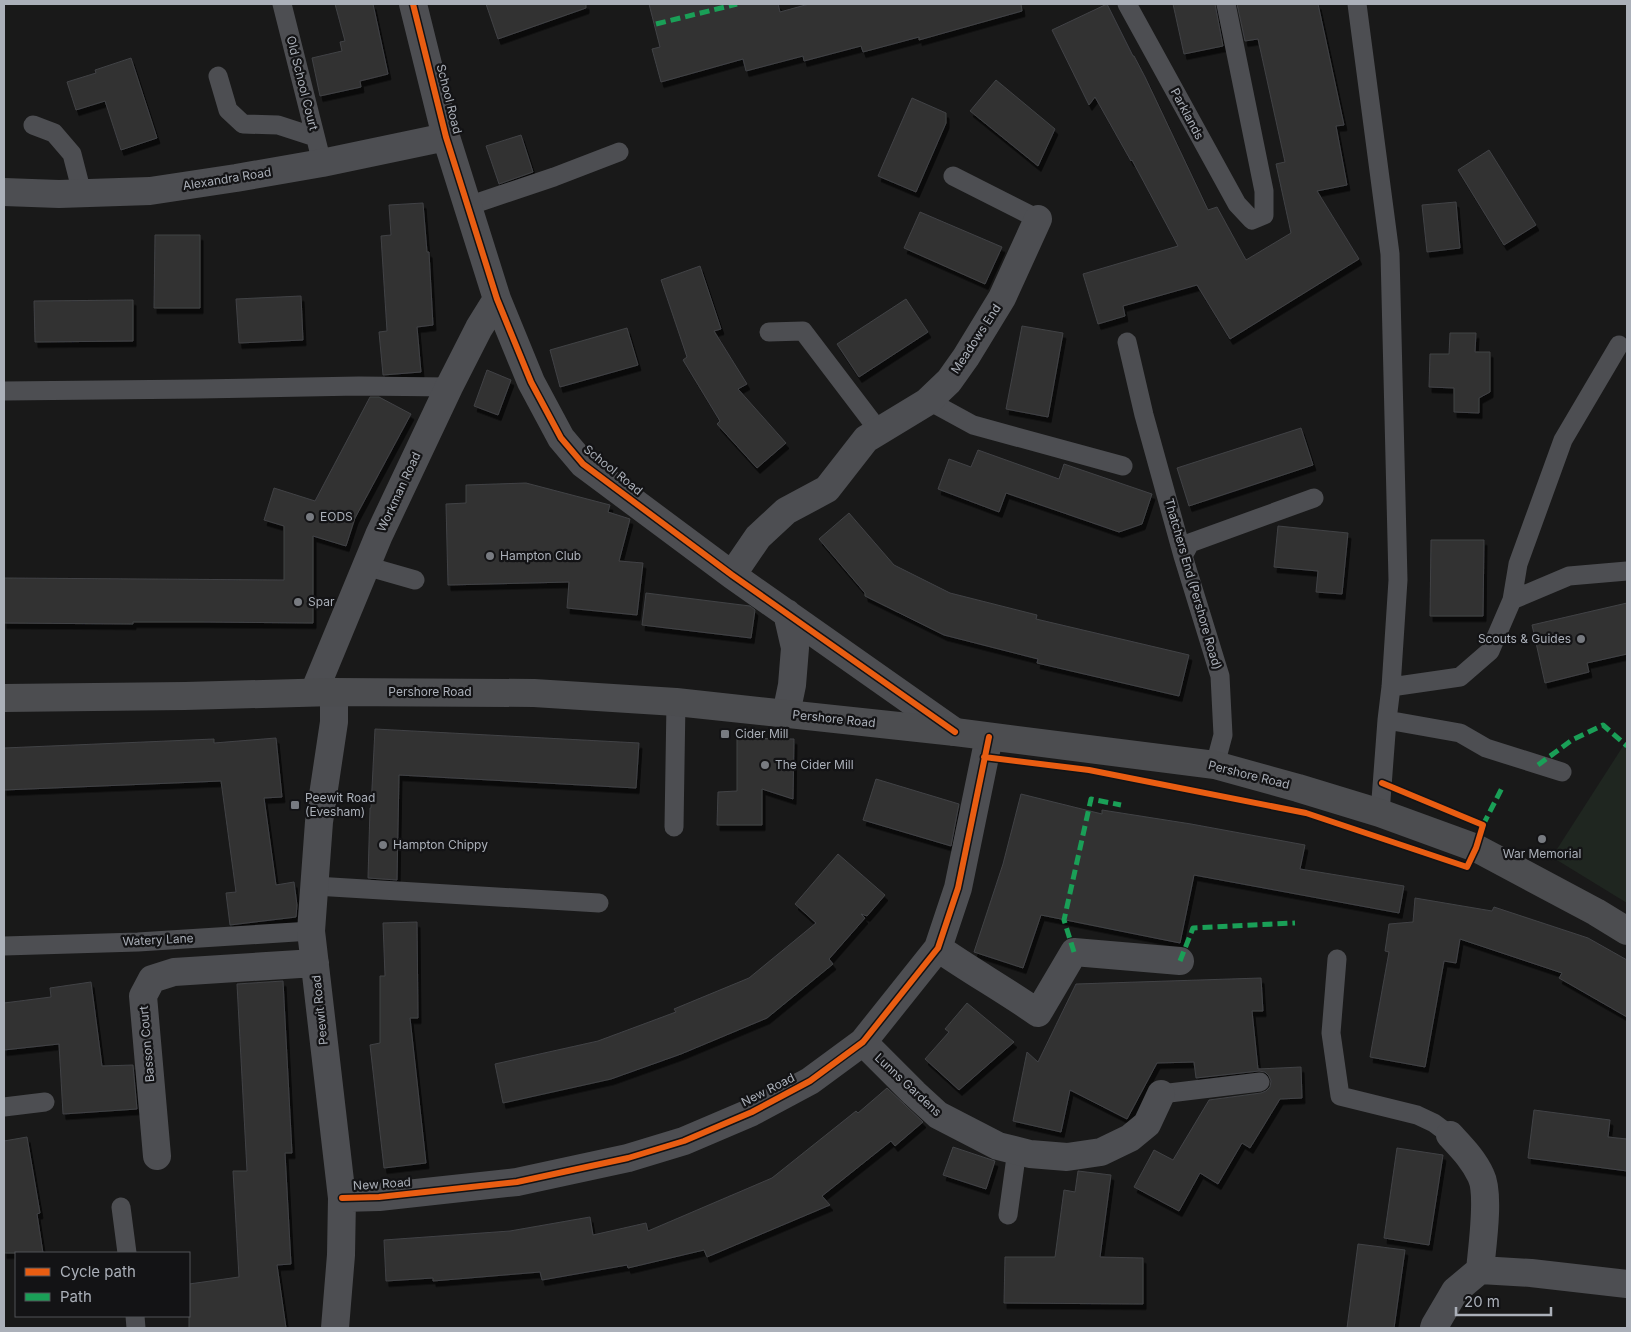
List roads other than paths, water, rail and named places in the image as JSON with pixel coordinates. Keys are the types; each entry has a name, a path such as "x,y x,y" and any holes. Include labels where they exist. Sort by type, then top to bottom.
{"main road":[{"name":"Pershore Road","path":"4,698 324,692 534,693 676,702 955,732 1215,765 1380,813 1476,848 1596,912 1627,931"}],"street":[{"name":"School Road","path":"414,4 446,137 497,299 531,382 561,438 583,464 732,575 955,732"},
{"name":"Alexandra Road","path":"4,192 82,193 150,191 322,163 446,137"},
{"name":"Meadows End","path":"732,575 758,536 786,511 827,489 866,439 928,401 949,381 1002,298 1038,219"},
{"name":"Workman Road","path":"324,692 366,566 379,535 449,387 479,328 497,299"},
{"path":"786,714 792,685 795,648 787,613"},
{"name":"Peewit Road","path":"324,692 334,722 319,822 311,931 342,1198 341,1255 335,1328"},
{"name":"New Road","path":"342,1198 379,1197 517,1182 628,1158 684,1141 752,1112 810,1081 863,1042 938,948 958,888 988,737"},
{"path":"938,948 966,968 1005,990 1038,1014 1074,952 1180,961"},
{"name":"Basson Court","path":"157,1156 143,996 152,978 174,972 314,963"},
{"name":"Lunns Gardens","path":"863,1042 938,1116 998,1146 1030,1154 1067,1156 1101,1152 1130,1138 1148,1124 1161,1094"},
{"path":"1450,1135 1467,1153 1482,1177 1485,1207 1480,1270"},
{"path":"1434,1328 1454,1291 1480,1270 1627,1284"}],"lane":[{"name":"Old School Court","path":"282,4 322,163"},
{"name":"Parklands","path":"1127,4 1237,204 1252,220 1264,216 1264,191 1226,4"},
{"path":"1357,4 1390,254 1398,580 1380,813"},
{"path":"218,76 228,110 243,124 278,125 315,136"},
{"path":"33,125 54,133 72,154 82,193"},
{"path":"468,206 554,177 619,152"},
{"path":"953,176 1038,219"},
{"path":"769,332 803,331 879,432"},
{"name":"Thatchers End (Pershore Road)","path":"1127,342 1144,415 1183,556 1220,676 1223,735 1215,765"},
{"path":"1391,687 1460,677 1490,651 1512,600 1518,564 1563,440 1619,345"},
{"path":"4,391 359,386 449,387"},
{"path":"928,401 973,424 1123,466"},
{"path":"1183,556 1190,543 1314,498"},
{"path":"366,566 415,580"},
{"path":"1512,600 1569,576 1627,571"},
{"path":"674,828 676,702"},
{"path":"1387,720 1460,732 1486,748 1562,772"},
{"path":"314,886 599,903"},
{"name":"Watery Lane","path":"4,946 138,942 311,931"},
{"path":"1337,959 1331,1033 1340,1096 1417,1115 1434,1122 1450,1135"},
{"path":"1161,1094 1260,1082"},
{"path":"4,1106 45,1102"},
{"path":"1008,1215 1017,1150"},
{"path":"122,1206 127,1252"}],"place":[{"name":"EODS","path":"310,517"},
{"name":"Hampton Club","path":"490,556"},
{"name":"Spar","path":"298,602"},
{"name":"Scouts & Guides","path":"1581,639"},
{"name":"Cider Mill","path":"725,734"},
{"name":"The Cider Mill","path":"765,765"},
{"name":"Peewit Road (Evesham)","path":"295,805"},
{"name":"War Memorial","path":"1542,839"},
{"name":"Hampton Chippy","path":"383,845"}]}
